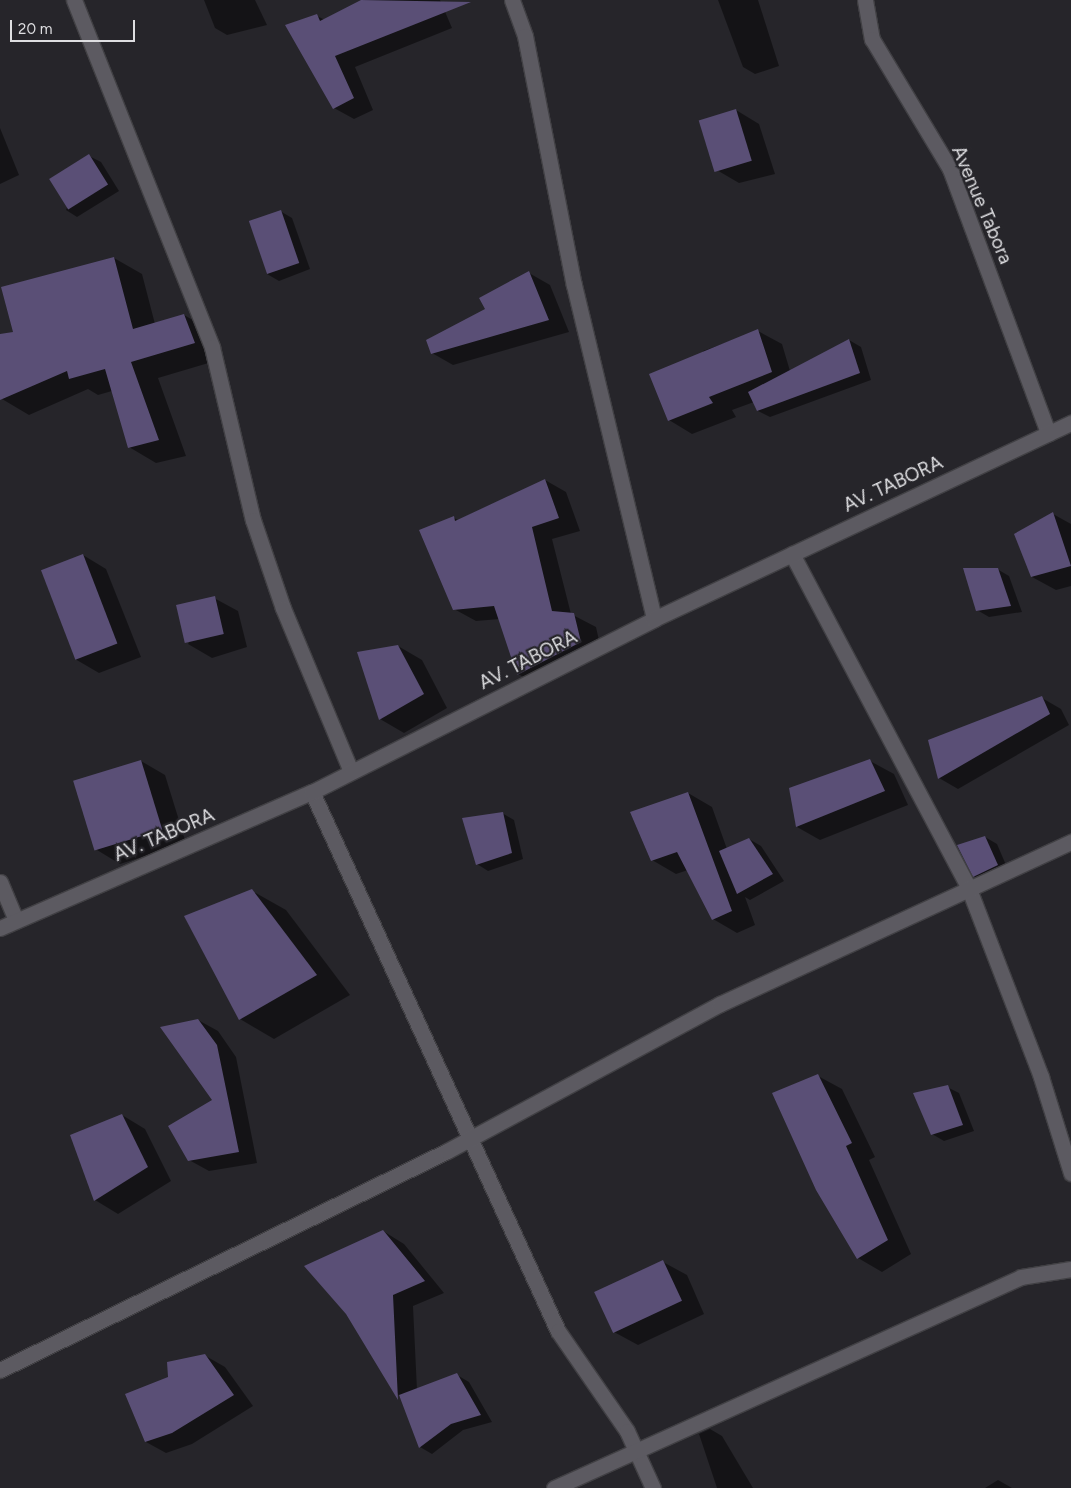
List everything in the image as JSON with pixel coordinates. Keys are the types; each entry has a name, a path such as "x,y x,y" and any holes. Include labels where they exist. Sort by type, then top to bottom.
{"street":[{"path":"74,0 212,347 253,520 283,608 351,771"},
{"path":"512,0 525,36 574,285 654,619"},
{"name":"Avenue Tabora","path":"865,0 872,39 950,169 1048,433"},
{"name":"AV. TABORA","path":"0,928 312,792 654,619 1071,422"},
{"path":"792,554 969,889 1041,1077 1071,1173"},
{"path":"312,792 473,1137 558,1331 610,1402 637,1451 653,1488"},
{"path":"0,1370 473,1137 720,1004 1071,842"},
{"path":"0,882 16,920"},
{"path":"554,1488 1021,1277 1071,1269"}],"building":[{"path":"361,0 471,2 335,56 354,98 333,109 285,25 317,14 320,21"},
{"path":"736,109 752,161 714,172 699,120"},
{"path":"89,154 108,185 68,209 49,179"},
{"path":"281,210 299,263 267,274 249,221"},
{"path":"114,257 133,329 184,314 195,343 131,362 159,440 128,448 105,369 69,379 67,371 0,400 0,334 13,332 1,287"},
{"path":"529,271 549,320 431,354 426,340 485,309 479,298"},
{"path":"758,329 772,372 709,397 713,403 668,421 649,374"},
{"path":"849,339 860,373 757,411 748,392"},
{"path":"545,479 559,518 532,527 552,611 574,613 581,642 517,675 494,606 453,610 419,530 454,516 455,521"},
{"path":"1053,512 1071,566 1031,577 1014,534"},
{"path":"83,554 117,644 75,660 41,570"},
{"path":"963,568 998,568 1011,606 976,611"},
{"path":"215,596 224,634 185,643 176,605"},
{"path":"398,645 424,694 379,720 357,652"},
{"path":"1042,696 1050,714 938,779 928,740"},
{"path":"870,759 885,791 796,827 789,788"},
{"path":"141,760 162,830 94,851 73,781"},
{"path":"688,792 732,911 712,920 677,852 651,861 630,812"},
{"path":"503,812 512,853 476,865 462,818"},
{"path":"985,836 998,865 973,877 957,845"},
{"path":"749,838 773,874 737,894 719,851"},
{"path":"252,889 317,975 239,1020 184,916"},
{"path":"198,1019 217,1045 239,1152 188,1161 168,1126 212,1100 160,1027"},
{"path":"818,1074 852,1143 846,1146 888,1240 857,1259 816,1190 772,1093"},
{"path":"948,1085 963,1125 931,1135 913,1093"},
{"path":"122,1114 148,1167 94,1201 70,1135"},
{"path":"383,1230 425,1281 393,1295 398,1400 346,1314 304,1266"},
{"path":"663,1260 682,1301 613,1333 594,1292"},
{"path":"205,1354 234,1395 172,1433 145,1442 125,1394 168,1377 167,1362"},
{"path":"457,1373 481,1415 451,1424 419,1448 399,1395"}]}
